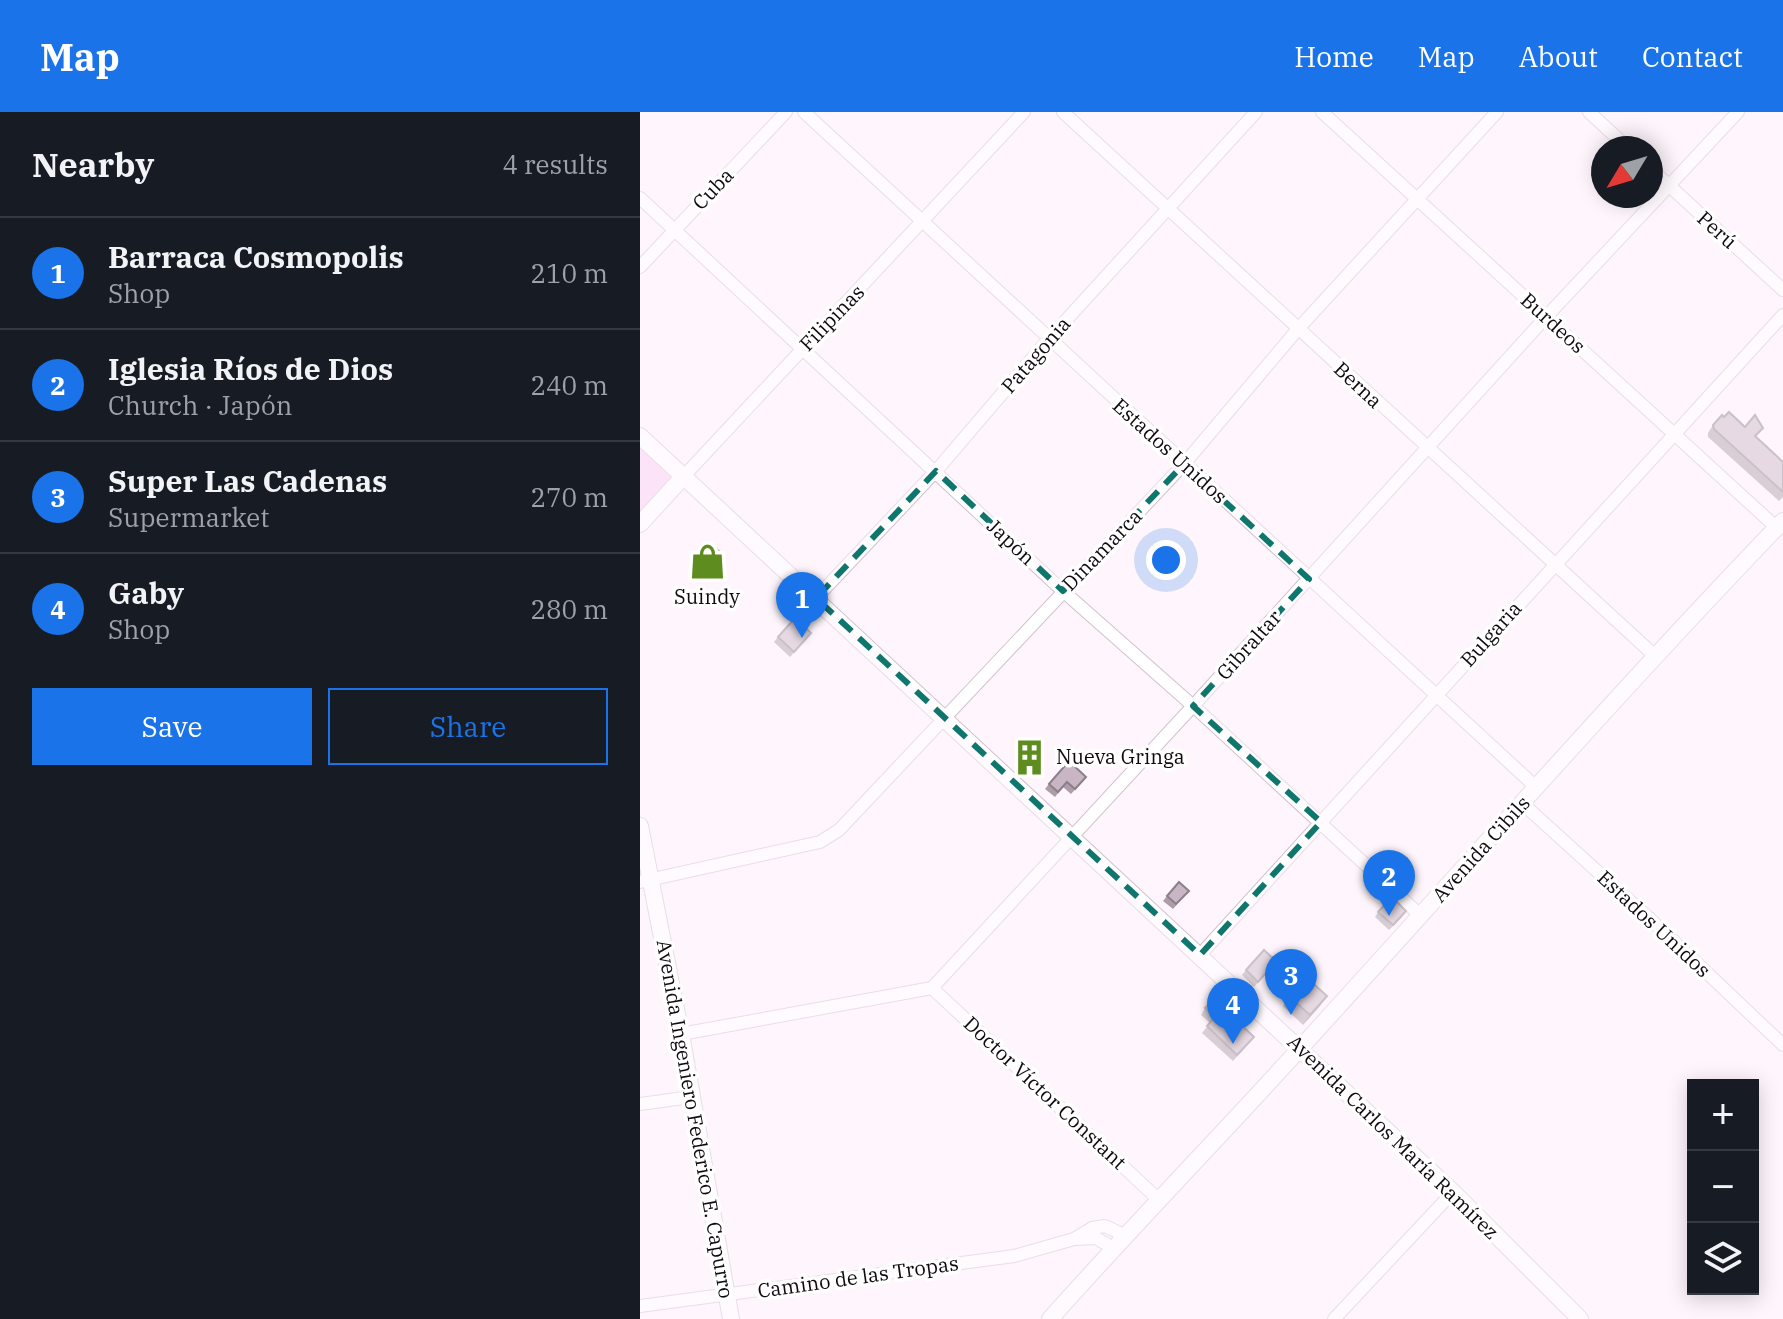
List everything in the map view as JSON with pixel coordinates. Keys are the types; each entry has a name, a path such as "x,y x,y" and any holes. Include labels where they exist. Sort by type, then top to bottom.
{"street":[{"name":"Cuba","path":"640,267 786,112"},
{"name":"Estados Unidos","path":"804,112 1537,788"},
{"name":"Filipinas","path":"640,524 1024,112"},
{"name":"Berna","path":"1063,112 1655,656"},
{"name":"Patagonia","path":"816,598 936,471 1048,340 1256,112"},
{"name":"Burdeos","path":"1322,112 1781,527"},
{"name":"Dinamarca","path":"645,881 820,842 830,837 1184,464 1298,329 1497,112"},
{"path":"1589,112 1615,136"},
{"name":"Gibraltar","path":"932,988 1546,317 1738,112"},
{"name":"Perú","path":"1663,180 1783,290"},
{"name":"Japón","path":"640,198 1063,591 1421,916"},
{"name":"Bulgaria","path":"1200,955 1783,315"},
{"name":"Avenida Carlos María Ramírez","path":"640,436 1453,1192 1580,1319"},
{"name":"Avenida Cibils","path":"1050,1319 1300,1049 1655,656 1781,527"},
{"name":"Estados Unidos","path":"1523,804 1783,1045"},
{"name":"Avenida Ingeniero Federico E. Capurro","path":"640,826 645,881 681,1034 731,1319"},
{"path":"681,1034 932,988"},
{"name":"Doctor Víctor Constant","path":"932,988 1158,1199"},
{"path":"640,1104 691,1097"},
{"path":"1334,1319 1453,1192"},
{"name":"Camino de las Tropas","path":"640,1306 1014,1256 1074,1239 1092,1228 1105,1226 1119,1241"}],"highlighted area":[{"path":"1184,464 1309,579 1193,706 1321,822 1200,955 816,598 936,471 1063,591"}],"shaded area":[{"path":"640,445 672,474 672,478 640,516"}],"building":[{"path":"1729,412 1745,427 1755,415 1763,428 1755,436 1783,462 1783,492 1714,429 1713,425"},
{"name":"Suindy","path":"712,544 723,555 709,571 697,560"},
{"path":"795,618 811,633 794,652 778,637"},
{"path":"1032,743 1042,752 1034,762 1024,753"},
{"path":"1069,761 1086,777 1075,789 1067,782 1058,792 1049,784"},
{"path":"1179,882 1189,891 1176,904 1167,896"},
{"path":"1392,897 1406,911 1393,925 1378,912"},
{"path":"1264,950 1276,961 1258,982 1246,970"},
{"path":"1306,977 1327,996 1310,1015 1289,996"},
{"path":"1214,999 1254,1037 1237,1055 1207,1026 1215,1017 1205,1008"}],"place":[{"name":"Suindy","path":"707,562"},
{"name":"Barraca Cosmopolis","path":"802,638"},
{"name":"Nueva Gringa","path":"1030,757"},
{"name":"Iglesia Ríos de Dios","path":"1389,916"},
{"name":"Super Las Cadenas","path":"1291,1015"},
{"name":"Gaby","path":"1233,1044"}]}
